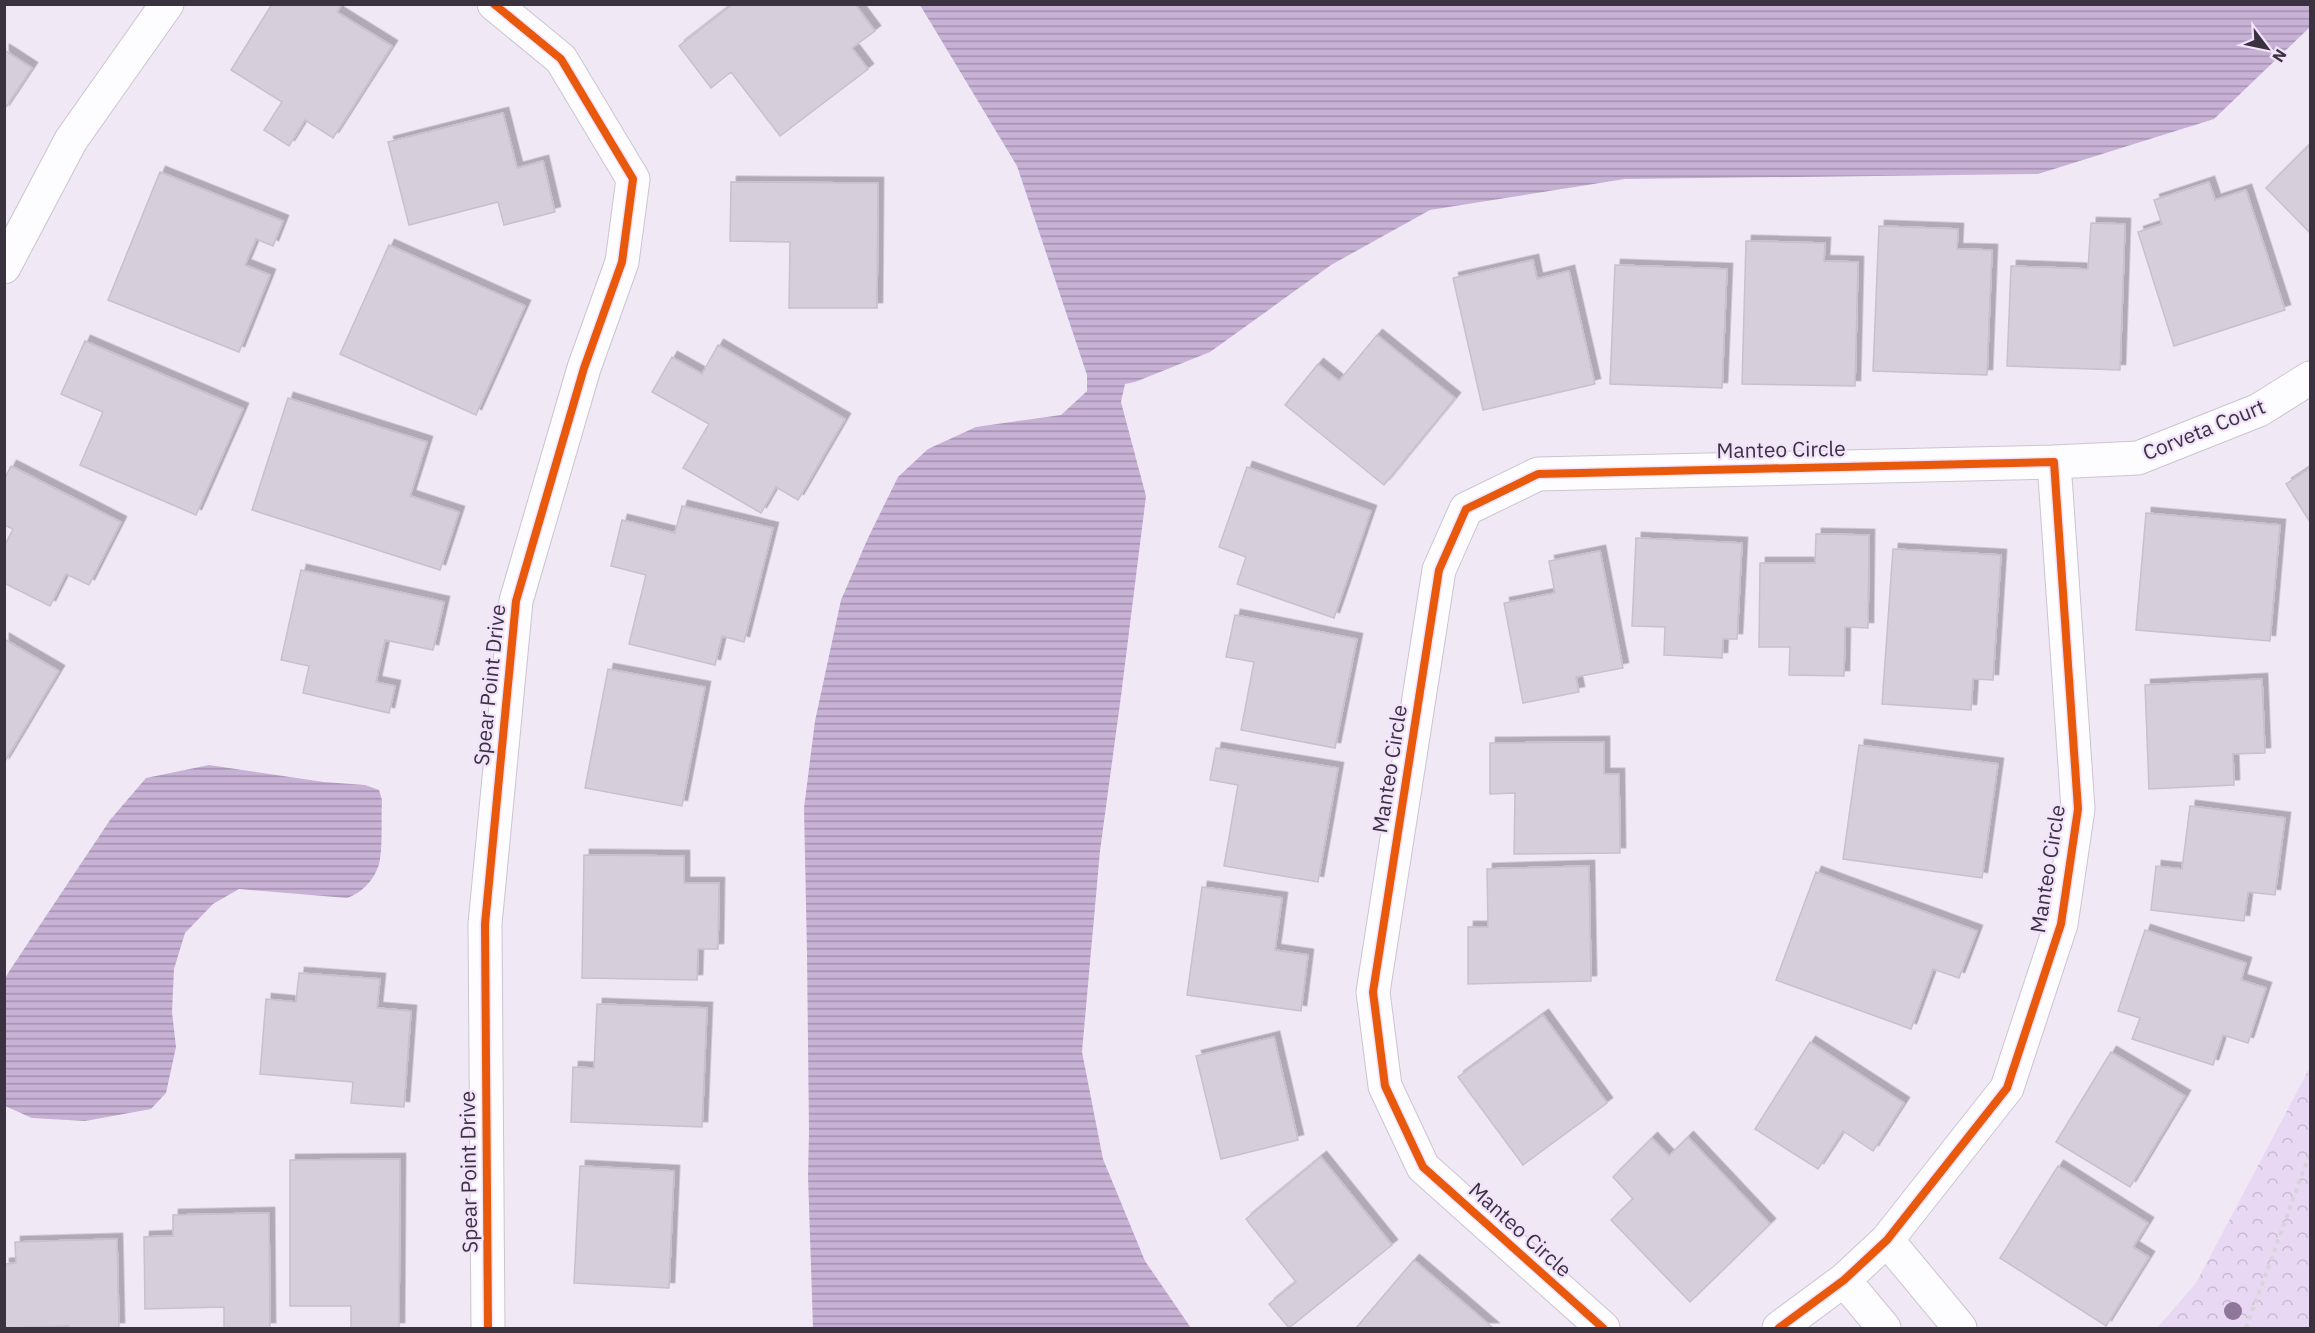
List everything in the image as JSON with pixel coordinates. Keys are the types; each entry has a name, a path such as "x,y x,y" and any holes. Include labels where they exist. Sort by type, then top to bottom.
{"street":[{"path":"4,267 71,140 167,4"},
{"name":"Spear Point Drive","path":"488,1329 485,924 516,601 584,368 622,262 633,179 561,60 494,4"},
{"name":"Corveta Court","path":"2054,462 2138,458 2259,410 2310,378"},
{"name":"Manteo Circle","path":"1603,1329 1423,1167 1385,1086 1374,992 1439,570 1466,509 1539,474 2054,462 2078,809 2061,924 2007,1088 1887,1240 1844,1280 1779,1329"},
{"path":"1887,1240 1960,1329"},
{"path":"1844,1280 1884,1329"}],"path":[{"path":"2246,1329 2310,1153"}],"green space":[{"path":"2310,1067 2310,1328 2157,1328 2196,1283"}],"shaded area":[{"path":"2310,4 2309,28 2214,119 2038,174 1625,179 1430,210 1331,265 1210,352 1125,384 1121,402 1146,496 1100,851 1082,1052 1103,1159 1145,1261 1191,1328 813,1328 808,1176 804,808 815,721 841,600 898,477 928,449 976,427 1061,415 1087,391 1087,375 1017,166 920,5"},
{"path":"209,765 324,782 365,785 379,790 382,800 381,850 379,864 374,875 363,889 347,898 239,889 213,904 185,933 174,969 172,1012 176,1047 166,1093 151,1109 85,1121 32,1118 5,1106 4,980 110,820 146,778"}],"building":[{"path":"272,4 342,4 337,12 392,46 333,138 305,120 289,146 264,130 282,102 231,70"},
{"path":"733,4 855,4 875,31 852,48 868,69 780,136 731,72 711,88 679,46"},
{"path":"4,50 32,68 4,110"},
{"path":"503,113 517,168 543,161 555,212 504,225 498,202 409,225 388,142"},
{"path":"2310,144 2310,233 2266,188"},
{"path":"160,172 283,221 273,246 256,239 245,265 270,275 239,352 108,300"},
{"path":"731,182 878,183 877,308 789,308 790,242 730,241"},
{"path":"2209,182 2215,200 2246,190 2285,310 2174,346 2138,232 2162,224 2154,200"},
{"path":"2091,223 2125,224 2120,370 2007,366 2011,266 2088,269"},
{"path":"1879,226 1958,229 1957,249 1992,250 1987,375 1873,371"},
{"path":"1746,241 1825,243 1824,261 1858,262 1855,386 1742,384"},
{"path":"389,245 525,306 476,415 340,354"},
{"path":"1533,260 1537,279 1569,271 1595,384 1483,410 1453,278"},
{"path":"1615,265 1727,269 1722,388 1610,384"},
{"path":"1377,335 1455,398 1384,485 1285,405 1318,364 1339,381"},
{"path":"85,341 243,409 196,515 80,465 103,412 61,394"},
{"path":"718,345 845,419 798,500 776,487 761,513 683,468 709,424 652,392 672,357 702,374"},
{"path":"288,398 427,442 410,496 459,512 440,570 252,510"},
{"path":"11,466 121,522 89,585 66,574 50,606 4,583 4,547 13,529 4,525 4,480"},
{"path":"1247,467 1371,511 1334,618 1237,584 1246,557 1219,547"},
{"path":"2310,468 2310,522 2286,484"},
{"path":"682,506 773,528 744,642 722,636 715,665 629,644 646,575 611,566 622,520 675,533"},
{"path":"2146,513 2280,525 2270,641 2136,630"},
{"path":"1816,534 1869,535 1868,628 1845,627 1844,676 1789,675 1790,647 1759,647 1760,563 1815,563"},
{"path":"1636,538 1742,543 1737,639 1723,639 1722,658 1664,655 1665,627 1632,626"},
{"path":"1893,549 2001,555 1993,680 1973,679 1971,710 1882,704"},
{"path":"1600,551 1623,668 1576,677 1579,692 1523,703 1504,603 1555,593 1549,561"},
{"path":"301,570 444,602 433,650 385,640 376,682 395,686 389,713 303,693 309,666 281,660"},
{"path":"1235,615 1357,639 1335,748 1241,730 1254,662 1226,657"},
{"path":"4,639 59,671 4,763"},
{"path":"608,669 705,687 682,806 585,788"},
{"path":"2262,679 2265,753 2233,754 2234,785 2149,789 2145,685"},
{"path":"1604,742 1604,774 1619,774 1620,853 1514,854 1515,793 1490,794 1490,743"},
{"path":"1859,745 1998,764 1982,878 1843,859"},
{"path":"1216,748 1338,768 1318,882 1224,866 1238,785 1210,780"},
{"path":"2190,806 2285,818 2275,895 2248,892 2244,921 2151,910 2156,866 2182,869"},
{"path":"584,855 684,856 684,883 719,883 718,949 698,949 697,980 582,978"},
{"path":"1589,866 1591,981 1468,984 1468,927 1488,927 1487,869"},
{"path":"1816,872 1977,931 1959,978 1933,969 1911,1029 1776,980"},
{"path":"1202,887 1282,898 1275,950 1308,955 1301,1011 1187,995"},
{"path":"2145,930 2246,963 2241,980 2266,988 2248,1043 2223,1035 2213,1065 2132,1039 2140,1018 2118,1011"},
{"path":"299,973 380,979 377,1008 411,1011 404,1107 351,1103 353,1082 260,1074 266,999 296,1002"},
{"path":"597,1004 707,1008 702,1127 571,1122 573,1067 594,1068"},
{"path":"1543,1015 1607,1103 1523,1165 1458,1077"},
{"path":"1274,1037 1298,1140 1221,1159 1196,1056"},
{"path":"1810,1042 1904,1103 1873,1151 1843,1131 1818,1169 1755,1129"},
{"path":"2111,1052 2185,1096 2130,1187 2056,1142"},
{"path":"1688,1137 1770,1224 1690,1302 1611,1220 1633,1199 1613,1177 1652,1138 1669,1156"},
{"path":"1321,1157 1392,1245 1289,1328 1269,1304 1296,1282 1246,1219"},
{"path":"400,1159 399,1328 351,1328 351,1306 290,1306 290,1160"},
{"path":"580,1166 674,1171 669,1288 574,1283"},
{"path":"2058,1166 2148,1223 2133,1247 2149,1257 2106,1326 2000,1258"},
{"path":"269,1213 270,1328 224,1328 224,1307 145,1309 144,1237 173,1236 173,1215"},
{"path":"117,1239 119,1328 69,1328 69,1326 4,1328 4,1264 16,1263 15,1242"},
{"path":"1414,1260 1493,1328 1356,1328"}],"cycle path":[{"path":"488,1328 485,924 516,601 584,368 622,262 633,179 561,59 494,4"},
{"path":"1603,1328 1423,1167 1385,1086 1373,992 1439,570 1466,509 1538,474 2054,462 2078,809 2061,924 2007,1088 1887,1240 1844,1280 1779,1328"}]}
